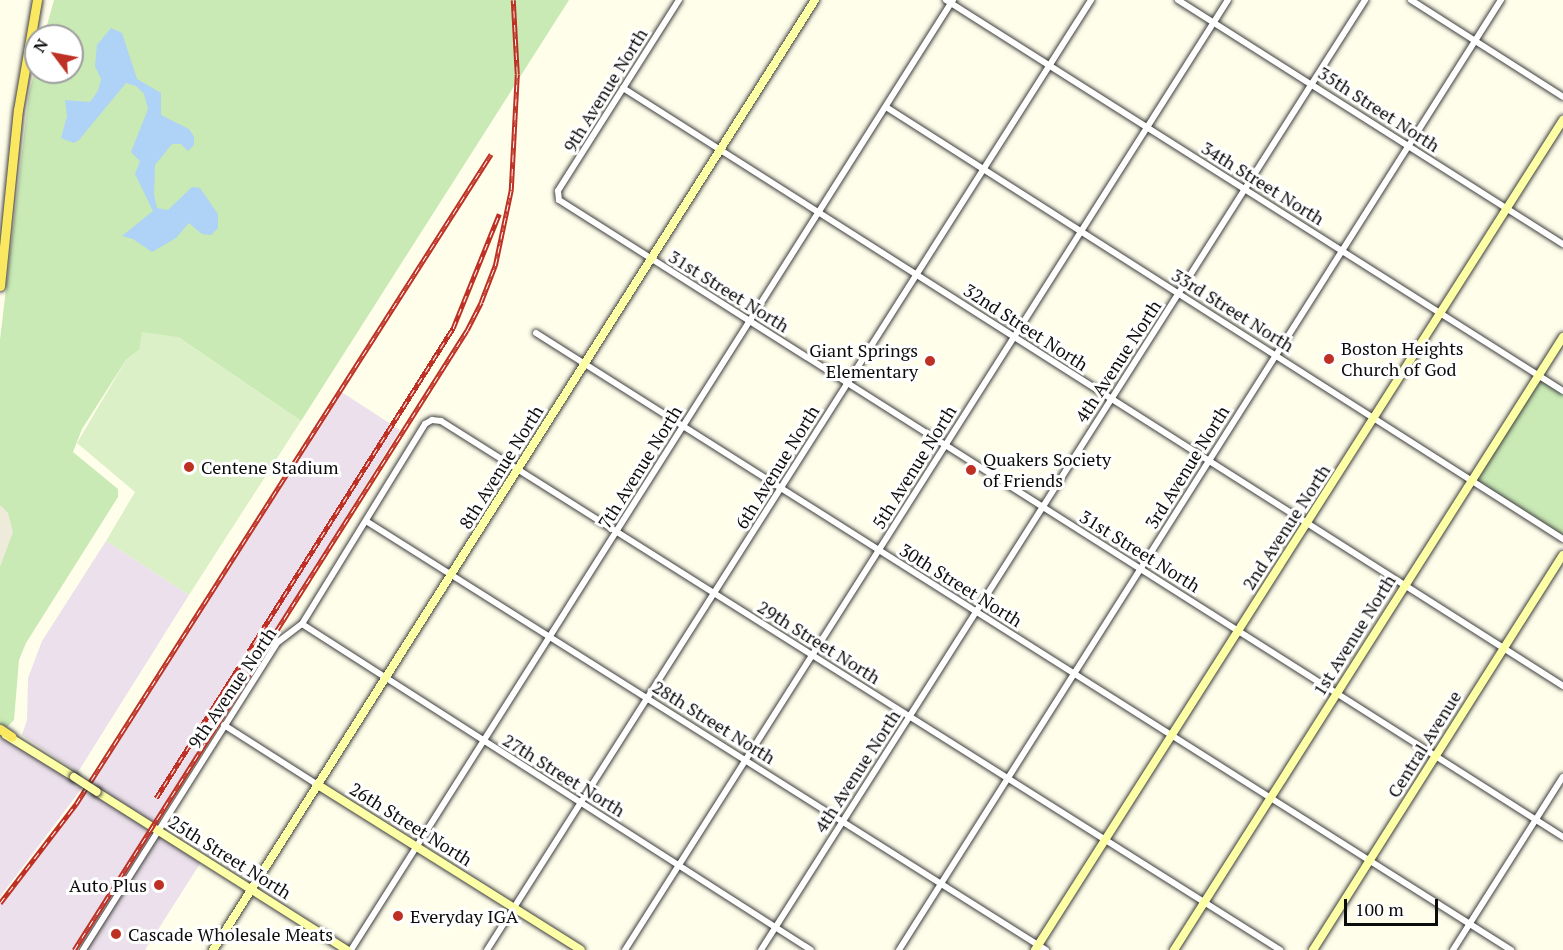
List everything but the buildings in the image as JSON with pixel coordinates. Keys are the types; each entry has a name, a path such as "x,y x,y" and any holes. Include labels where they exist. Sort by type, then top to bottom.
{"main road":[{"path":"0,286 18,110 37,0"},
{"path":"0,731 12,737"},
{"path":"0,738 12,737"}],"street":[{"name":"9th Avenue North","path":"556,196 679,0"},
{"name":"8th Avenue North","path":"213,950 815,0"},
{"name":"6th Avenue North","path":"487,950 1091,0"},
{"name":"35th Street North","path":"1178,0 1563,244"},
{"name":"5th Avenue North","path":"625,950 1228,0"},
{"name":"4th Avenue North","path":"761,950 1365,0"},
{"path":"1411,0 1563,97"},
{"name":"3rd Avenue North","path":"899,950 1501,0"},
{"name":"34th Street North","path":"950,1 1563,391"},
{"name":"7th Avenue North","path":"349,950 750,322 950,1"},
{"name":"32nd Street North","path":"623,88 1563,686"},
{"name":"33rd Street North","path":"886,107 1563,539"},
{"name":"2nd Avenue North","path":"1040,948 1563,120"},
{"name":"31st Street North","path":"556,196 651,260 1563,837"},
{"name":"30th Street North","path":"536,333 1511,950"},
{"name":"1st Avenue North","path":"1174,950 1563,337"},
{"name":"9th Avenue North","path":"83,950 278,642 302,624 425,424 432,420"},
{"name":"29th Street North","path":"432,420 518,470 1280,950"},
{"name":"28th Street North","path":"366,521 941,883 1040,948"},
{"name":"Central Avenue","path":"1313,950 1563,555"},
{"name":"27th Street North","path":"302,624 385,680 811,950"},
{"name":"26th Street North","path":"224,725 580,950"},
{"name":"25th Street North","path":"12,737 349,950"},
{"path":"1453,950 1563,777"}],"shaded area":[{"path":"340,391 400,430 153,827 203,859 145,950 0,950 0,903 89,787"},
{"path":"0,505 8,513 13,532 0,567"},
{"path":"106,541 189,595 78,772 22,735 27,720 28,678 42,641"},
{"path":"12,737 85,784 0,897 0,738"}],"green space":[{"path":"54,0 569,0 301,421 178,337 139,350 126,360 82,429 73,452 118,489 118,497 26,643 19,660 14,720 7,727 0,724 0,340 29,93 31,84 84,84 84,24 47,24"},
{"name":"Centene Stadium","path":"142,332 178,337 301,421 189,595 106,541 135,492 77,443 126,360 139,350"},
{"path":"1539,376 1563,391 1563,539 1471,480"}],"water":[{"path":"111,28 122,33 137,79 161,93 161,115 189,129 194,137 194,145 188,151 181,144 172,144 155,165 154,195 157,208 168,210 192,187 200,188 218,214 218,228 211,235 202,234 189,223 176,238 152,252 133,239 122,236 153,211 135,174 140,161 131,152 148,109 144,94 136,86 126,83 79,140 74,143 61,138 67,116 65,100 90,102 98,91 101,79 95,66 97,45"}],"railway":[{"path":"74,950 467,330 481,302 495,266 511,190 517,74 513,0"},
{"path":"0,903 76,804 491,154"},
{"path":"156,798 453,328 499,214"}],"place":[{"name":"Boston Heights Church of God","path":"1329,359"},
{"name":"Giant Springs Elementary","path":"930,361"},
{"name":"Centene Stadium","path":"189,467"},
{"name":"Quakers Society of Friends","path":"971,470"},
{"name":"Auto Plus","path":"159,885"},
{"name":"Everyday IGA","path":"398,916"},
{"name":"Cascade Wholesale Meats","path":"116,934"}]}
